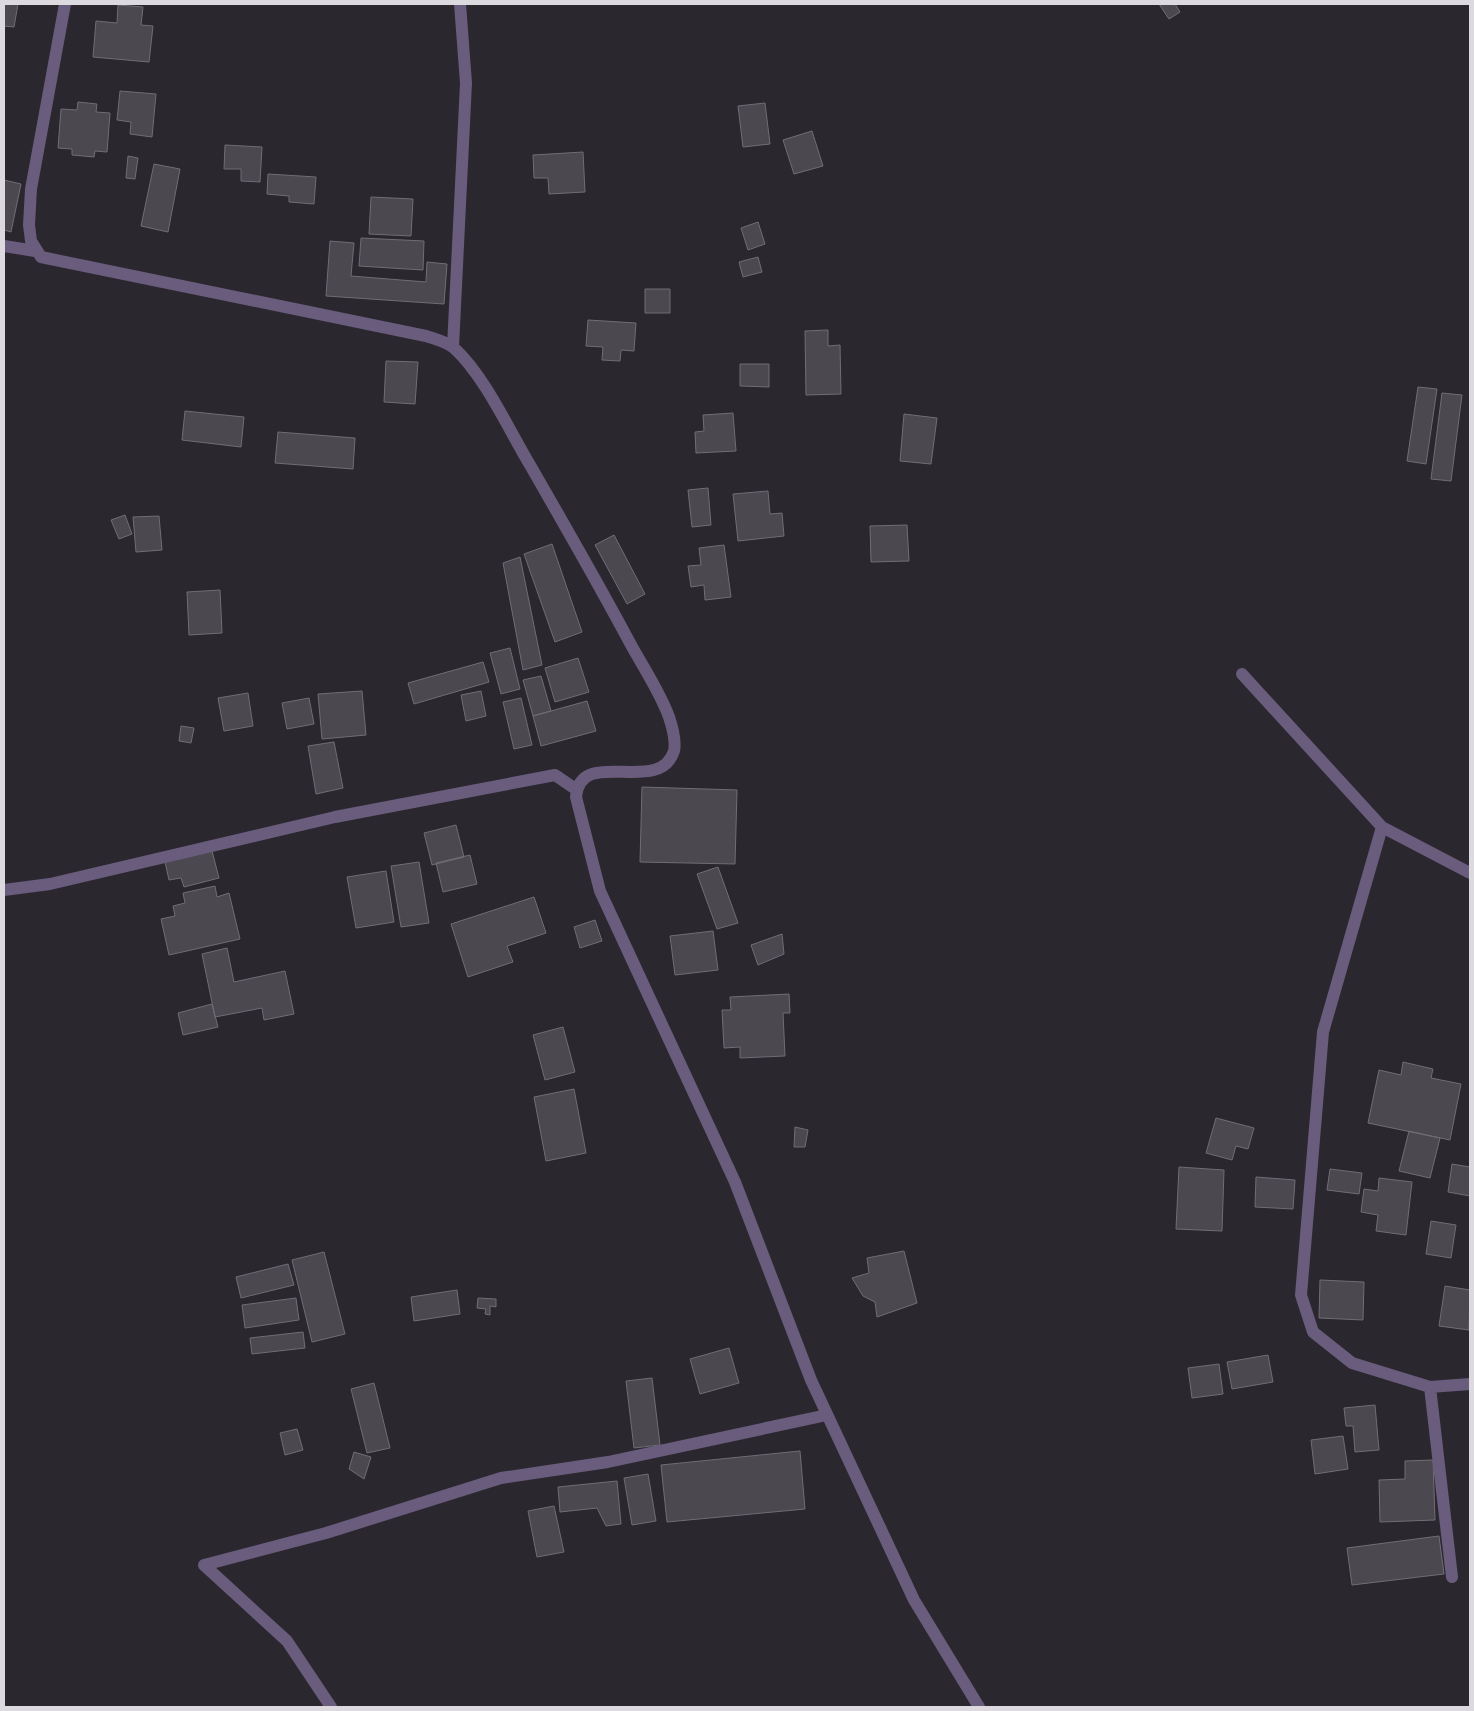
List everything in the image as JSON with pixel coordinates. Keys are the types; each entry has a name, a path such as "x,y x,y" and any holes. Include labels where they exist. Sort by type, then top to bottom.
{"street":[{"path":"66,4 31,189 30,225 35,251 41,257 426,336 453,348 480,380 593,573 669,717 674,750 662,765 644,773 595,772 586,777 577,790 576,798 600,891 735,1182 811,1380 827,1415 914,1600 979,1707"},
{"path":"453,348 466,83 460,4"},
{"path":"4,246 35,251"},
{"path":"1242,674 1382,827 1470,873"},
{"path":"4,890 50,884 335,817 555,775 577,790"},
{"path":"1382,827 1323,1032 1301,1295 1314,1332 1352,1363 1430,1387 1470,1384"},
{"path":"1430,1387 1452,1577"},
{"path":"331,1707 287,1640 204,1565 326,1533 500,1478 608,1462 827,1415"}],"building":[{"path":"4,4 18,4 14,27 4,26"},
{"path":"1159,4 1175,4 1180,12 1169,19"},
{"path":"118,5 143,7 141,25 153,26 149,62 93,57 96,21 117,23"},
{"path":"120,91 156,94 152,137 130,134 131,122 117,120"},
{"path":"78,102 97,104 96,112 110,113 107,152 95,151 94,157 72,155 72,149 58,148 61,109 77,110"},
{"path":"765,103 770,144 743,147 738,106"},
{"path":"812,131 823,166 794,174 783,140"},
{"path":"225,145 262,147 260,182 241,181 241,169 224,169"},
{"path":"583,152 585,192 549,194 548,178 534,178 533,155"},
{"path":"128,156 138,158 135,179 126,178"},
{"path":"154,164 180,169 168,232 141,226"},
{"path":"268,174 316,177 314,204 289,202 289,196 267,194"},
{"path":"4,180 21,184 11,232 4,230"},
{"path":"371,197 413,199 411,236 369,234"},
{"path":"758,222 765,244 748,250 741,228"},
{"path":"361,238 424,241 423,270 359,266"},
{"path":"330,241 354,243 351,276 426,282 427,262 447,264 444,304 326,296"},
{"path":"758,257 762,272 743,277 739,262"},
{"path":"645,289 670,289 670,313 645,313"},
{"path":"588,320 636,323 634,351 621,350 620,361 602,360 603,347 586,346"},
{"path":"828,330 828,346 840,345 841,394 806,395 805,331"},
{"path":"386,361 418,362 415,404 384,402"},
{"path":"740,364 769,364 769,387 740,386"},
{"path":"1418,387 1437,389 1426,464 1407,461"},
{"path":"1442,393 1462,395 1451,481 1431,479"},
{"path":"185,411 244,417 241,447 182,440"},
{"path":"733,413 736,451 696,453 695,432 704,431 703,415"},
{"path":"904,414 937,418 931,464 900,461"},
{"path":"278,432 355,438 353,469 275,463"},
{"path":"708,488 711,525 692,527 688,490"},
{"path":"768,491 770,514 782,513 784,536 738,541 733,494"},
{"path":"125,515 132,534 119,539 111,520"},
{"path":"159,516 162,550 136,552 133,517"},
{"path":"907,525 909,561 871,562 870,526"},
{"path":"614,535 645,594 627,604 595,545"},
{"path":"552,544 582,632 555,642 524,554"},
{"path":"724,545 731,597 705,600 704,585 691,587 688,566 701,565 699,548"},
{"path":"520,557 542,665 523,670 503,563"},
{"path":"220,590 222,633 189,635 187,592"},
{"path":"510,648 520,689 501,694 490,653"},
{"path":"578,658 589,692 555,702 545,668"},
{"path":"483,662 489,682 414,704 408,683"},
{"path":"541,676 551,711 533,716 523,680"},
{"path":"362,691 366,735 322,739 318,694"},
{"path":"481,691 486,716 466,721 461,695"},
{"path":"248,693 253,726 224,731 218,698"},
{"path":"309,698 314,724 287,729 282,703"},
{"path":"521,698 532,745 514,749 503,702"},
{"path":"587,701 596,731 541,746 533,716"},
{"path":"181,726 194,728 191,743 179,741"},
{"path":"334,742 343,788 316,794 308,746"},
{"path":"642,787 737,790 735,864 640,862"},
{"path":"456,825 464,857 432,865 424,833"},
{"path":"212,851 219,878 184,887 181,878 169,880 165,862"},
{"path":"470,855 477,884 443,892 436,863"},
{"path":"419,862 429,923 401,927 391,866"},
{"path":"718,867 738,923 717,929 697,874"},
{"path":"386,871 394,922 356,928 347,877"},
{"path":"215,886 217,897 229,893 240,939 169,955 161,919 175,916 173,906 185,903 183,893"},
{"path":"534,897 546,933 507,946 513,962 468,977 451,924"},
{"path":"595,920 602,941 580,948 574,927"},
{"path":"713,931 718,970 675,975 670,936"},
{"path":"782,934 784,954 758,965 751,945"},
{"path":"227,948 234,982 285,971 294,1014 264,1020 262,1008 215,1017 202,954"},
{"path":"789,994 790,1013 783,1013 785,1056 740,1058 740,1047 724,1048 722,1010 731,1010 730,997"},
{"path":"212,1004 218,1027 183,1035 178,1013"},
{"path":"563,1027 575,1072 545,1080 533,1035"},
{"path":"1403,1062 1433,1069 1431,1078 1461,1084 1450,1140 1368,1123 1379,1070 1401,1075"},
{"path":"574,1089 586,1153 546,1161 534,1097"},
{"path":"1216,1118 1254,1128 1248,1149 1236,1146 1232,1160 1206,1153"},
{"path":"795,1127 808,1130 805,1147 794,1147"},
{"path":"1409,1131 1440,1138 1430,1178 1399,1171"},
{"path":"1452,1164 1470,1167 1470,1196 1448,1192"},
{"path":"1179,1167 1224,1170 1222,1231 1176,1229"},
{"path":"1330,1169 1362,1173 1359,1194 1327,1190"},
{"path":"1256,1177 1295,1180 1293,1209 1255,1207"},
{"path":"1379,1178 1412,1182 1406,1235 1376,1231 1378,1215 1361,1212 1364,1189 1378,1191"},
{"path":"1431,1221 1456,1225 1451,1258 1426,1254"},
{"path":"904,1251 917,1303 877,1317 875,1302 863,1296 852,1278 869,1273 867,1258"},
{"path":"324,1252 345,1334 312,1342 292,1260"},
{"path":"288,1264 294,1285 241,1298 236,1277"},
{"path":"1320,1280 1364,1282 1363,1320 1319,1318"},
{"path":"1445,1286 1470,1290 1469,1330 1439,1326"},
{"path":"457,1290 460,1314 414,1321 411,1297"},
{"path":"296,1298 299,1320 245,1328 242,1305"},
{"path":"478,1298 496,1299 496,1307 490,1306 490,1315 485,1314 486,1309 477,1308"},
{"path":"303,1332 305,1348 252,1354 250,1338"},
{"path":"729,1348 739,1383 700,1394 690,1359"},
{"path":"1268,1355 1273,1382 1232,1389 1227,1362"},
{"path":"1219,1364 1223,1394 1192,1398 1188,1368"},
{"path":"652,1378 660,1445 634,1448 626,1381"},
{"path":"374,1383 390,1448 367,1453 351,1389"},
{"path":"1375,1405 1379,1450 1355,1452 1353,1426 1346,1426 1344,1408"},
{"path":"297,1429 303,1450 285,1455 280,1433"},
{"path":"1343,1436 1348,1469 1315,1474 1311,1440"},
{"path":"800,1451 805,1509 667,1522 661,1465"},
{"path":"354,1452 371,1457 364,1479 349,1469"},
{"path":"1433,1460 1435,1520 1380,1522 1379,1480 1405,1479 1405,1461"},
{"path":"648,1474 656,1521 632,1525 624,1478"},
{"path":"617,1481 621,1524 606,1526 597,1508 560,1512 558,1487"},
{"path":"554,1506 564,1552 537,1557 528,1511"},
{"path":"1439,1536 1444,1574 1352,1585 1347,1548"}]}
